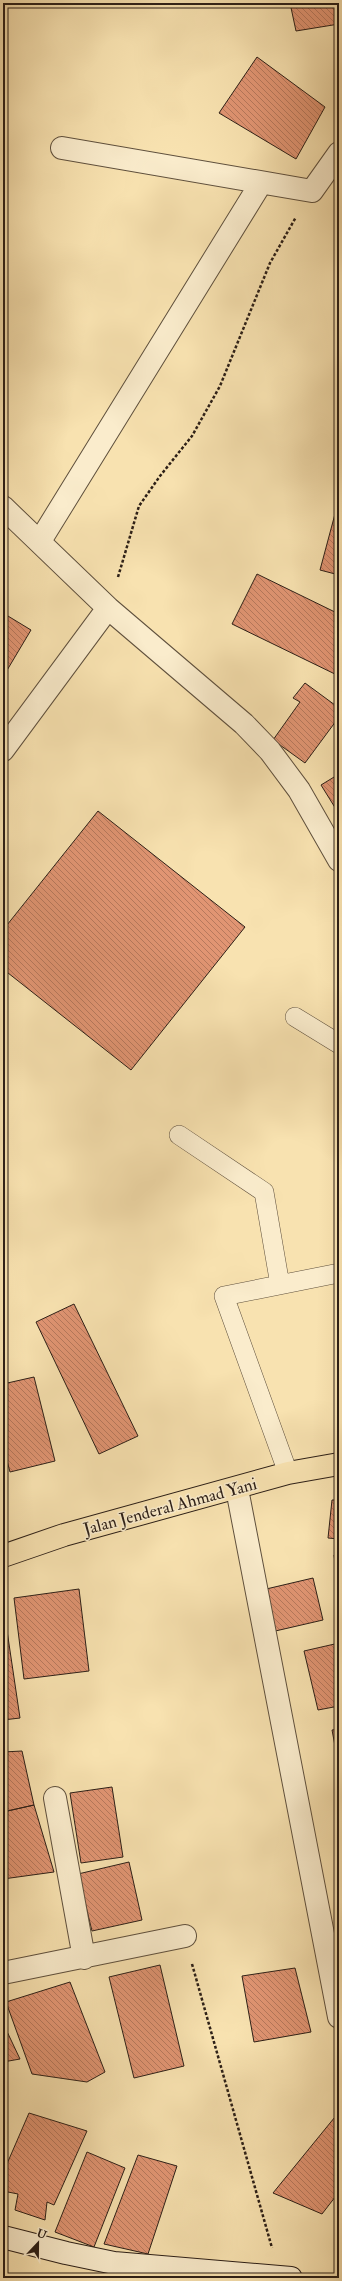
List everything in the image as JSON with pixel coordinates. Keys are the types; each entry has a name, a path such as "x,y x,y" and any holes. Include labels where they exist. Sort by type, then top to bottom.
{"highway":[{"name":"Jalan Jenderal Ahmad Yani","path":"3,1556 64,1535 237,1489 288,1473 339,1464"}],"street":[{"path":"62,148 312,191 339,152"},
{"path":"40,541 261,183"},
{"path":"3,507 108,608 244,724 270,751 299,790 339,860"},
{"path":"3,750 108,608"},
{"path":"237,1489 339,2017"},
{"path":"55,1798 84,1958"},
{"path":"3,1974 185,1936"},
{"path":"3,2237 66,2253 114,2262 285,2277"}],"lane":[{"path":"295,1017 339,1044"},
{"path":"180,1135 264,1192 280,1285"},
{"path":"288,1473 224,1296 339,1273"}],"path":[{"path":"108,608 139,506 160,476 192,436 220,386 270,263 312,191"},
{"path":"185,1936 285,2277"}],"building":[{"path":"290,3 339,3 339,24 296,31"},
{"path":"257,57 325,107 296,159 219,113"},
{"path":"339,499 339,575 320,570"},
{"path":"257,574 339,614 339,676 232,624"},
{"path":"3,613 31,630 3,677"},
{"path":"305,683 339,708 339,717 305,763 273,740 300,702 293,698"},
{"path":"339,774 339,814 321,785"},
{"path":"98,811 245,927 131,1070 3,969 3,930"},
{"path":"74,1304 138,1436 99,1454 36,1322"},
{"path":"34,1377 55,1461 10,1472 3,1445 3,1384"},
{"path":"332,1500 339,1500 339,1539 328,1538"},
{"path":"334,1555 339,1555 339,1593"},
{"path":"313,1578 323,1620 271,1632 262,1590"},
{"path":"79,1589 89,1671 24,1679 14,1598"},
{"path":"3,1617 5,1617 20,1718 3,1720"},
{"path":"339,1643 339,1706 318,1710 304,1651"},
{"path":"339,1729 339,1767 332,1730"},
{"path":"22,1751 34,1805 3,1812 3,1752"},
{"path":"112,1787 123,1857 81,1863 70,1793"},
{"path":"34,1805 54,1872 3,1879 3,1812"},
{"path":"129,1862 142,1920 92,1931 78,1874"},
{"path":"160,1965 184,2066 134,2078 109,1977"},
{"path":"295,1968 311,2032 254,2042 242,1976"},
{"path":"70,1982 105,2072 87,2082 32,2074 6,2002"},
{"path":"3,2023 20,2059 3,2062"},
{"path":"339,2112 339,2192 322,2214 273,2193"},
{"path":"29,2113 87,2131 54,2205 47,2202 45,2220 15,2210 18,2194 3,2191 3,2173"},
{"path":"87,2152 125,2168 94,2247 55,2232"},
{"path":"138,2155 177,2166 148,2254 104,2244"}]}
